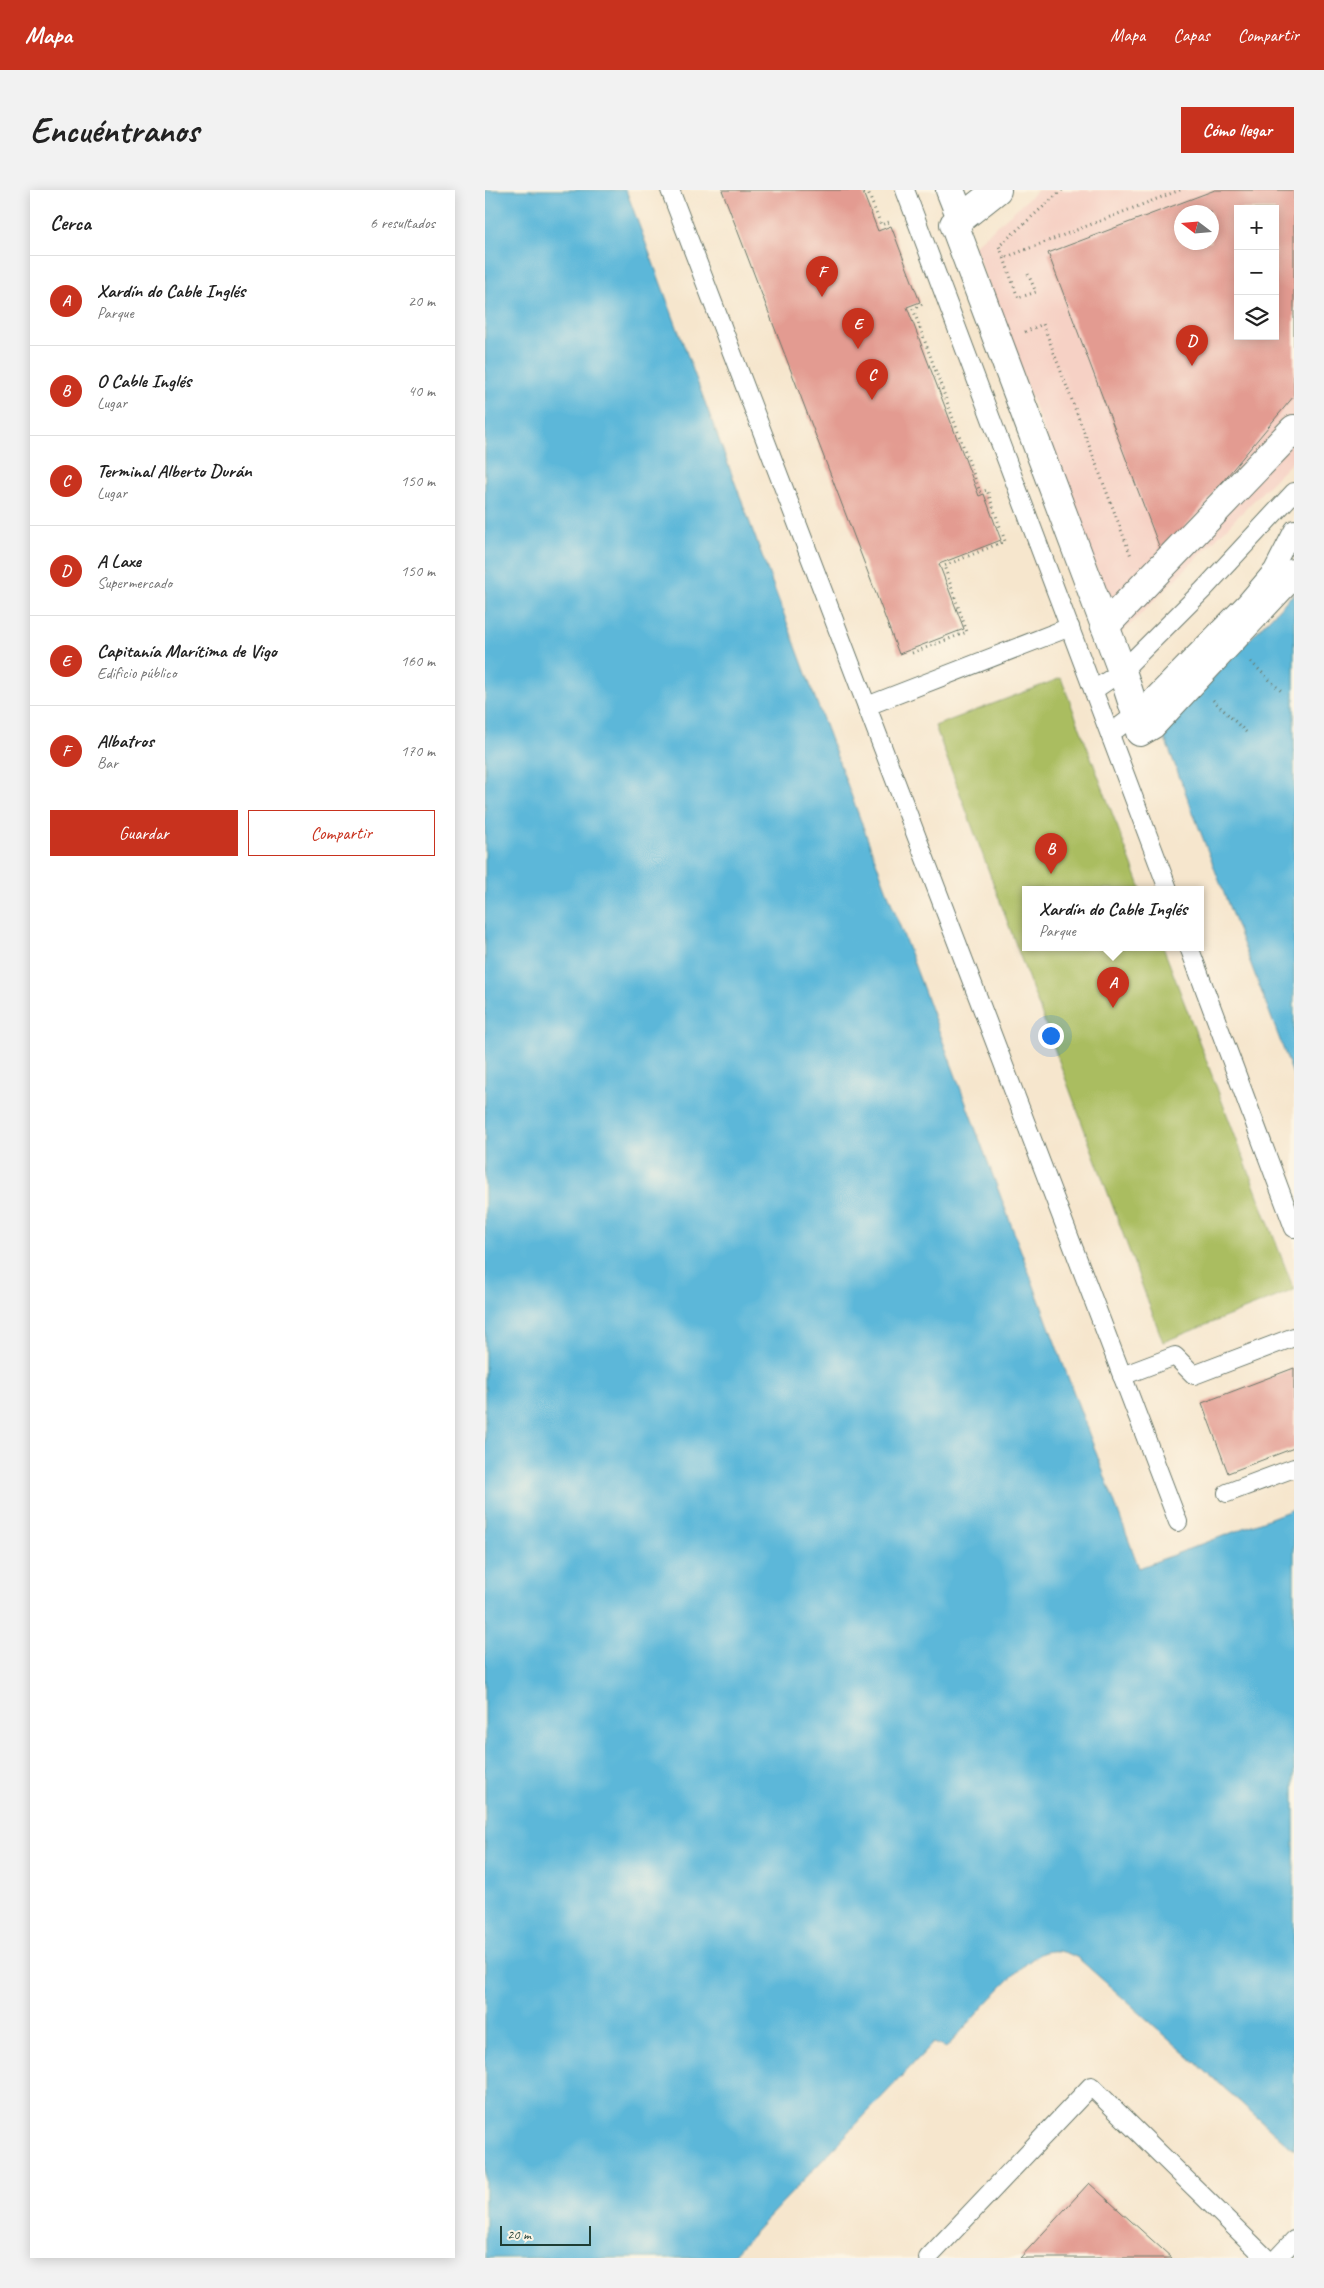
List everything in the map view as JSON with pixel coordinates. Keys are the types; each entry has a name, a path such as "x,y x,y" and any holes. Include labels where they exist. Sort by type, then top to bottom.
{"street":[{"path":"950,190 961,218"},
{"path":"997,190 954,224 1122,671 1140,732 1152,724 1294,573"},
{"path":"1105,626 1294,429"}],"lane":[{"path":"670,190 1178,1522"},
{"path":"905,190 1167,886"},
{"path":"1094,690 1122,671 1209,583 1294,492"},
{"path":"1110,734 1136,714 1247,602 1273,570 1294,529"},
{"path":"867,706 1070,627"},
{"path":"1190,951 1294,1228"},
{"path":"1123,1376 1175,1356 1194,1375 1294,1337"},
{"path":"1227,1493 1294,1468"},
{"path":"936,2255 1091,2086 1266,2258"},
{"path":"1277,2258 1294,2240"}],"path":[{"path":"867,190 881,225 896,220"},
{"path":"1029,274 1036,292 1019,298 999,246 1061,190"},
{"path":"1004,258 1180,190"},
{"path":"912,653 967,632 944,566 1005,541 987,490 980,492 913,309 927,303"},
{"path":"998,344 1043,324 1133,562 1145,586"},
{"path":"1250,660 1281,691"},
{"path":"1213,699 1246,732"}],"shaded area":[{"path":"1038,190 1294,190 1294,460 1121,634 974,246"}],"green space":[{"path":"1061,678 1140,886 1022,886 1022,951 1165,951 1294,1290 1163,1342 935,726"}],"water":[{"path":"485,190 626,190 1139,1568 1294,1509 1294,2150 1078,1958 1062,1952 1050,1951 1036,1956 1010,1979 946,2048 933,2043 730,2258 485,2258"},
{"path":"1294,593 1294,1077 1162,731"}],"building":[{"path":"722,190 862,190 878,231 891,226 920,302 907,307 979,496 984,494 1001,540 939,564 964,629 899,654"},
{"path":"1215,190 1294,190 1294,396 1162,554 1048,253 1174,205 1174,250 1219,250 1219,205 1175,205"},
{"path":"1294,1368 1294,1448 1228,1473 1202,1403"},
{"path":"1089,2183 1172,2258 1020,2258"}],"place":[{"name":"Albatros","path":"822,297"},
{"name":"Capitanía Marítima de Vigo","path":"858,349"},
{"name":"A Laxe","path":"1192,366"},
{"name":"Terminal Alberto Durán","path":"872,400"},
{"name":"O Cable Inglés","path":"1051,874"},
{"name":"Xardín do Cable Inglés","path":"1113,1008"}]}
